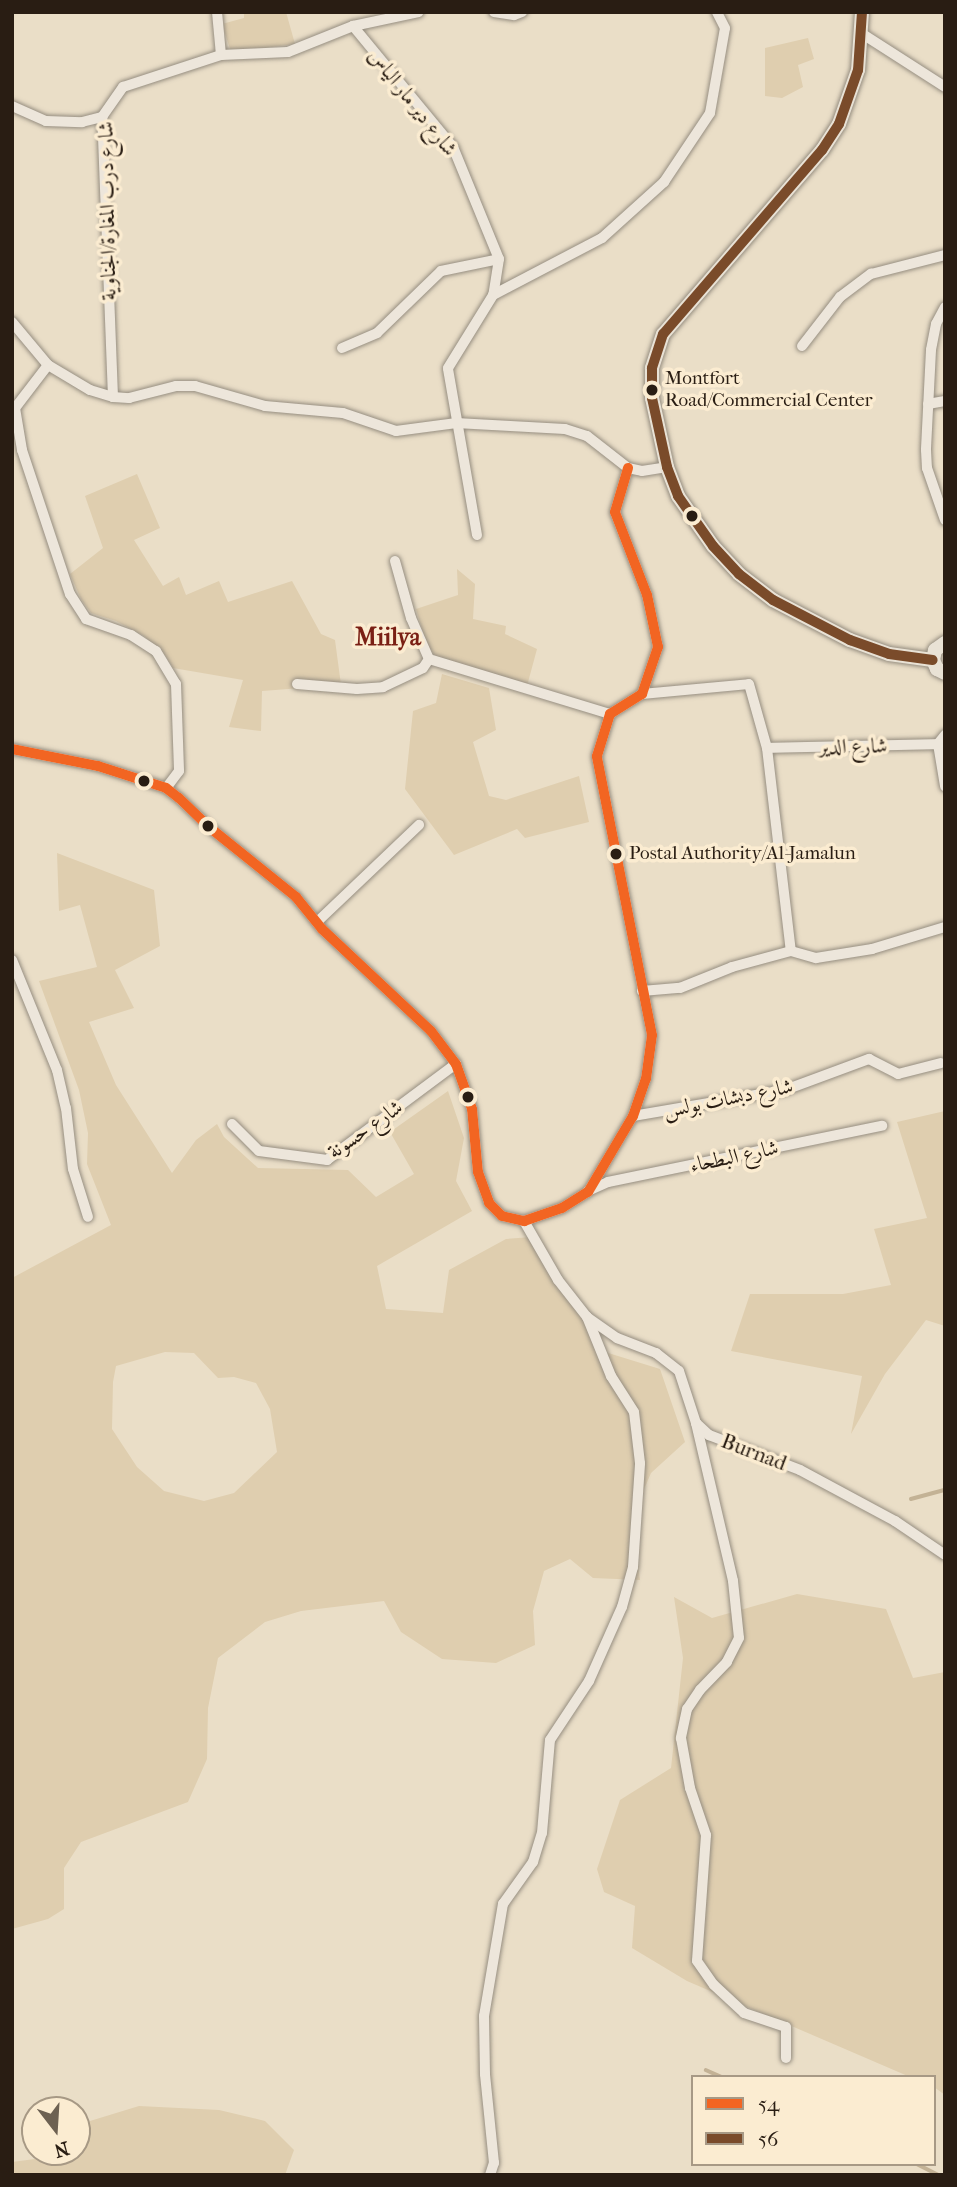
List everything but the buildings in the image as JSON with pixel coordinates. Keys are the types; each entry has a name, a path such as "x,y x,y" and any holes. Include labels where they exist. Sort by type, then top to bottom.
{"main road":[{"path":"862,12 858,70 849,101 822,150 663,334 656,347 652,368 652,398 667,467 678,496 713,546 757,589 850,640 889,654 933,660"},
{"path":"945,643 935,650 933,660 937,669 945,673"}],"street":[{"path":"217,12 221,55"},
{"name":"شارع درب المغارة/الجناوية","path":"113,397 102,117 123,87 221,55 288,52 353,26 419,12"},
{"path":"494,12 514,15 522,12"},
{"path":"493,295 602,238 664,182 710,113 725,27 717,12"},
{"name":"شارع دير مار الياس","path":"353,26 453,147 499,259"},
{"path":"862,33 945,87"},
{"path":"12,106 46,121 82,122 102,117"},
{"path":"802,346 840,297 871,274 945,255"},
{"path":"342,348 377,333 441,271 499,259 493,295 448,368 477,535"},
{"path":"945,307 936,324 928,404 927,468 945,520"},
{"path":"12,322 48,365 90,390 113,397 129,398 176,386 195,386 265,406 343,413 396,431 456,423 565,429 587,436 628,468 642,471 667,467"},
{"path":"48,365 15,408 22,450 70,594 86,619 131,635 156,651 176,684 179,771 166,788"},
{"path":"928,404 945,401"},
{"path":"628,468 615,512 626,534 647,595 657,647 642,694"},
{"path":"395,561 411,618 429,659 610,714"},
{"path":"297,684 357,690 383,687 423,668 429,659"},
{"path":"588,1192 633,1116 646,1079 652,1035 597,756 610,714 642,694 749,684 767,748 791,951"},
{"name":"شارع الدير","path":"767,748 942,740 945,786"},
{"path":"12,749 98,766 166,788 296,897 317,922 431,1031 456,1064 472,1109 482,1192 502,1216 524,1221"},
{"path":"317,922 419,825"},
{"path":"642,991 680,988 732,967 791,951 816,958 872,949 945,927"},
{"path":"12,960 57,1070 66,1108 73,1169 88,1217"},
{"name":"شارع دبشات بولس","path":"633,1116 785,1090 869,1059 898,1074 941,1063"},
{"name":"شارع حسونة","path":"232,1124 259,1151 327,1160 456,1064"},
{"name":"شارع البطحاء","path":"524,1221 562,1208 608,1182 882,1126"},
{"name":"Burnad","path":"524,1221 558,1280 587,1317 617,1338 656,1353 679,1371 696,1423 709,1435 800,1470 872,1508 945,1555"},
{"path":"490,2175 494,2163 484,2016 503,1904 533,1862 542,1832 550,1740 589,1681 622,1607 633,1567 640,1463 634,1412 611,1376 587,1317"},
{"path":"696,1423 733,1581 739,1637 727,1662 699,1690 687,1709 681,1738 690,1788 706,1835 697,1961 714,1985 744,2012 786,2027 786,2058"}],"shaded area":[{"path":"244,12 286,12 295,44 231,52 222,24 244,18"},
{"path":"808,38 814,59 798,65 803,87 782,98 765,96 765,48"},
{"path":"137,474 160,528 134,540 163,586 179,577 186,595 219,581 228,602 292,581 321,634 335,640 341,685 262,691 261,731 229,727 243,680 173,668 165,655 144,636 116,621 91,613 81,599 70,574 103,548 85,496"},
{"path":"457,569 475,584 473,619 506,626 505,634 537,649 527,686 435,656 426,643 416,609 458,595"},
{"path":"442,674 489,688 496,730 473,742 489,796 506,800 579,776 589,822 525,838 517,829 454,855 405,789 413,711 436,703"},
{"path":"57,853 154,890 160,946 115,970 134,1008 89,1022 116,1085 172,1173 196,1140 217,1124 224,1137 258,1168 348,1170 376,1197 414,1174 390,1132 448,1091 464,1138 456,1181 472,1211 377,1266 386,1309 443,1313 449,1270 506,1239 532,1237 605,1352 660,1369 685,1442 651,1473 632,1517 640,1580 593,1578 570,1559 544,1571 533,1611 535,1645 496,1663 442,1659 401,1632 384,1601 301,1611 265,1622 218,1658 208,1708 207,1759 188,1802 81,1842 64,1868 64,1909 48,1919 12,1929 12,1278 111,1225 87,1164 88,1133 79,1090 39,981 97,967 80,905 59,911","holes":["165,1352 194,1353 218,1378 234,1377 256,1383 270,1409 277,1452 234,1493 204,1501 164,1491 137,1467 112,1429 116,1366"]},
{"path":"945,1111 945,1326 926,1320 885,1374 851,1434 862,1376 731,1351 750,1294 843,1294 891,1285 874,1229 927,1218 897,1122"},
{"path":"797,1594 886,1609 913,1678 945,1672 945,2095 936,2088 936,2075 905,2075 687,1981 632,1948 635,1906 604,1892 597,1869 620,1800 671,1768 683,1658 674,1597 712,1618"},
{"path":"139,2106 219,2110 265,2121 294,2150 285,2175 12,2175 12,2162 21,2161 21,2166 91,2166 91,2121"}],"waterway":[{"path":"911,1499 945,1490"},
{"path":"706,2070 717,2075"},
{"path":"921,2166 939,2175"}],"transit line":[{"name":"56","path":"862,12 858,70 839,124 822,150 663,334 652,368 652,398 667,467 678,496 713,546 739,574 773,600 850,640 889,654 933,660"},
{"name":"54","path":"12,749 98,766 166,788 179,798 209,827 296,897 322,929 431,1031 456,1064 472,1109 478,1172 489,1203 502,1216 524,1221 562,1208 588,1192 633,1116 646,1079 652,1035 597,756 610,714 642,694 658,647 647,595 615,512 628,468"}],"place":[{"name":"Montfort Road/Commercial Center","path":"652,390"},
{"name":"Postal Authority/Al-Jamalun","path":"616,854"}],"district":[{"name":"Miilya","path":"388,638"}]}
